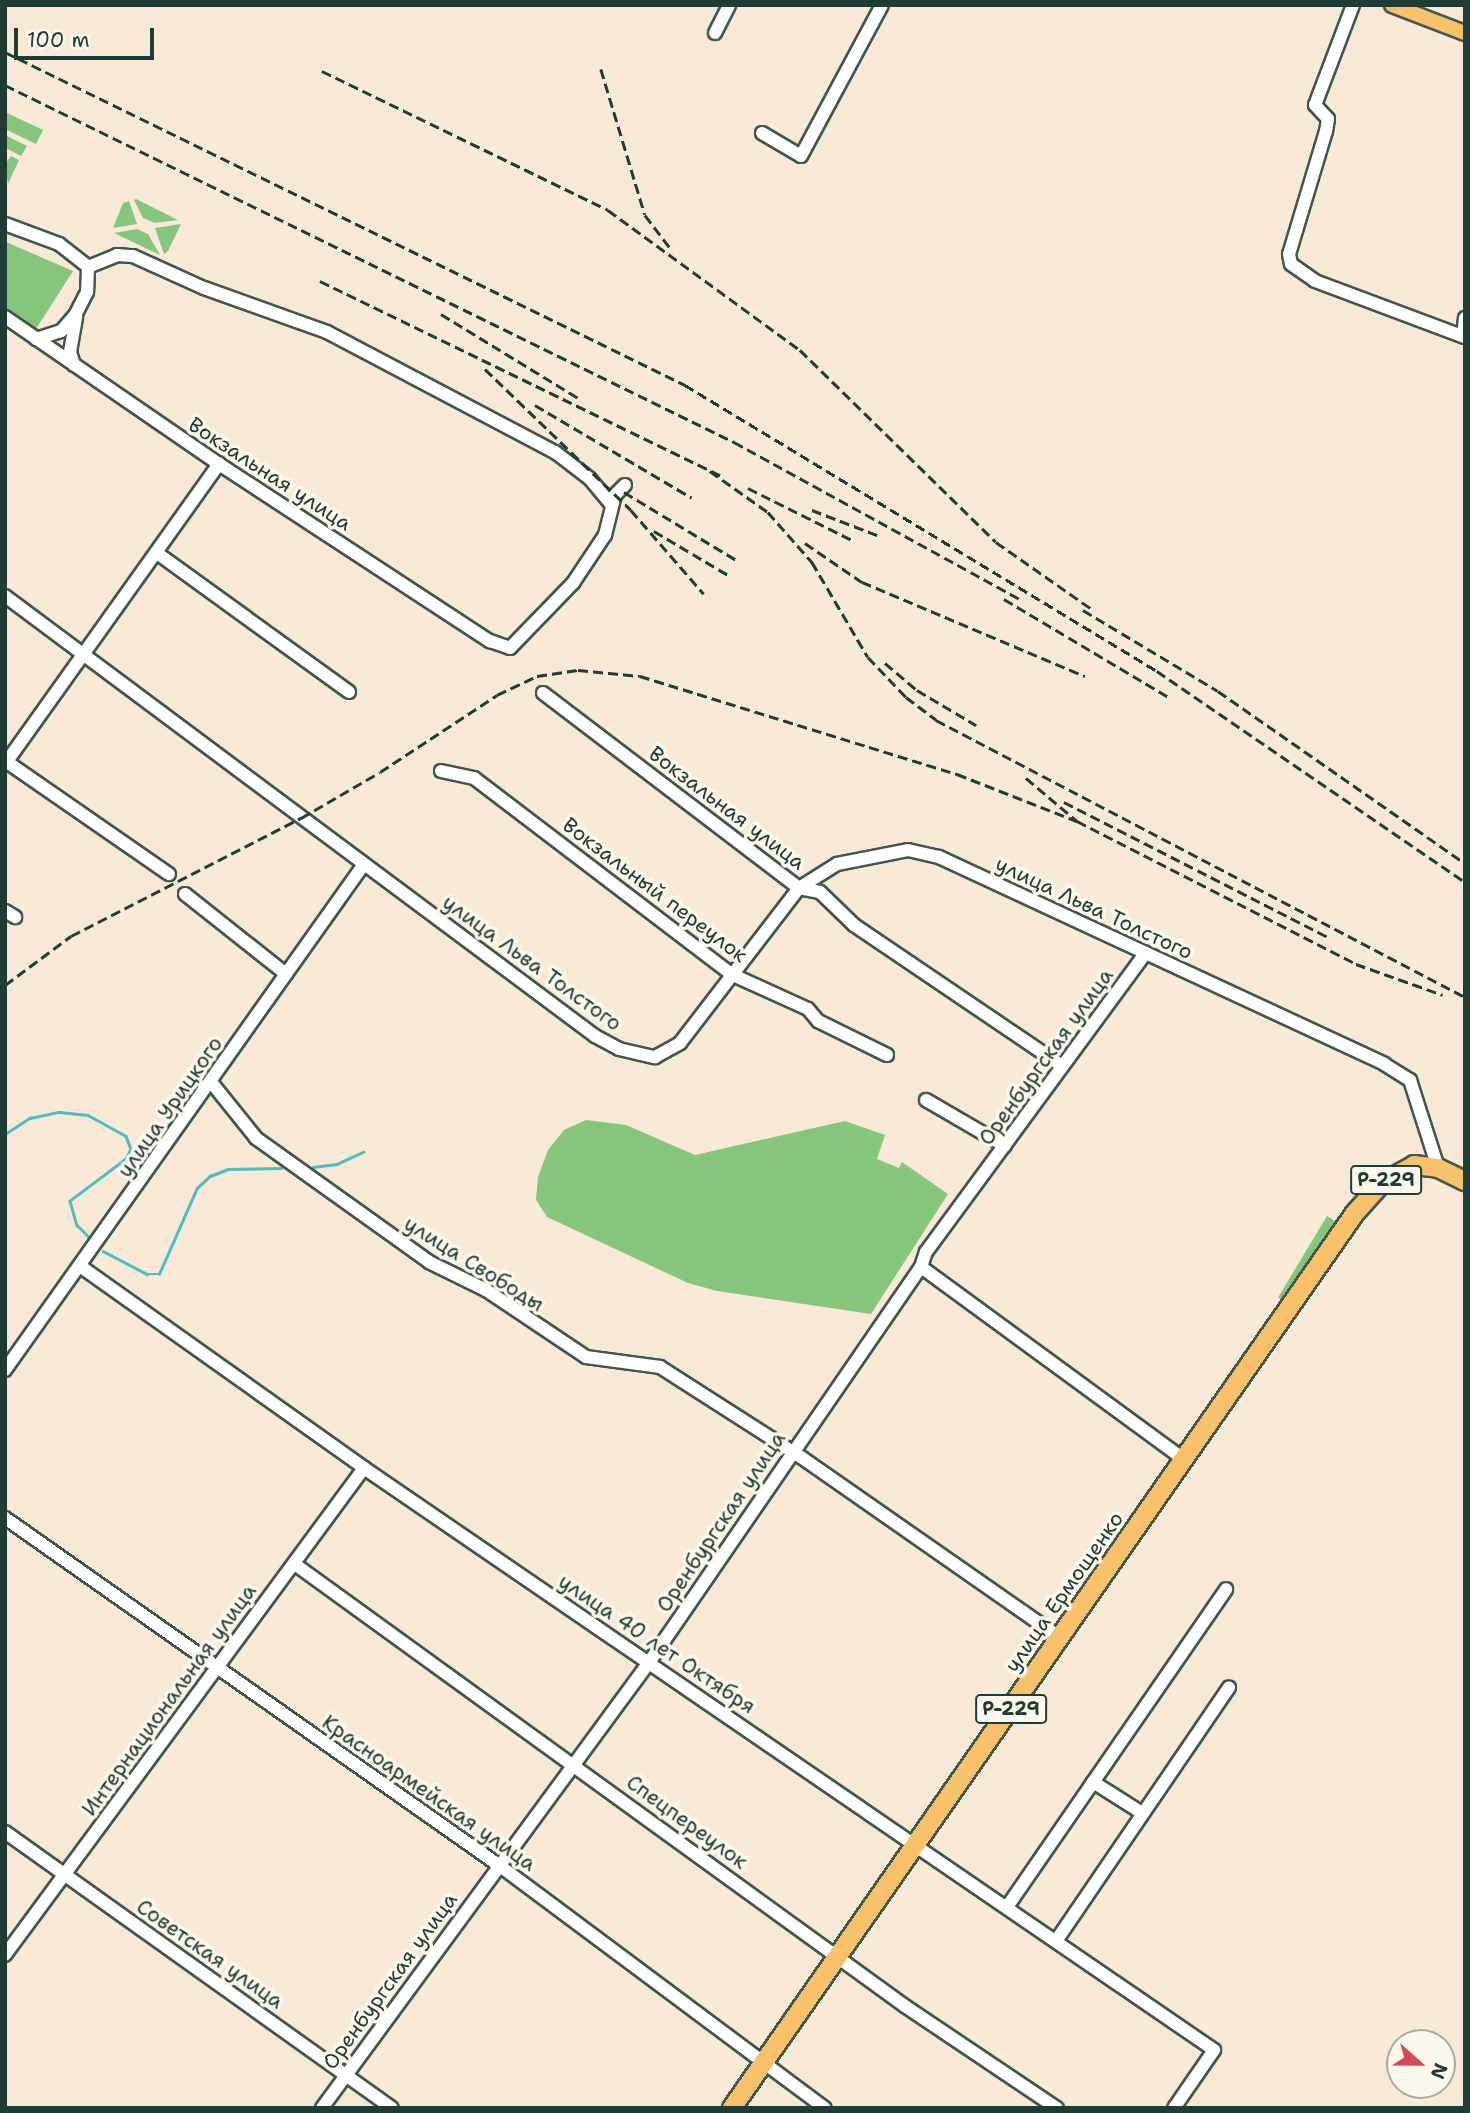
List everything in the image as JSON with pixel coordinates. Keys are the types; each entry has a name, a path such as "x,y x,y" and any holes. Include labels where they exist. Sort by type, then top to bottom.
{"highway":[{"name":"улица Ермощенко","path":"732,2108 1348,1223 1393,1175 1413,1165 1438,1168"},
{"name":"Р-229","path":"1438,1168 1465,1181"}],"main road":[{"path":"1392,5 1465,33"}],"street":[{"path":"715,33 729,5"},
{"path":"762,133 801,156 882,5"},
{"path":"1353,5 1315,105 1328,119 1289,254 1291,264 1315,281 1464,336 1465,318"},
{"path":"5,224 59,244 89,267"},
{"path":"89,267 117,255 133,256 204,288 327,332 555,452 590,479 611,504 625,485"},
{"path":"36,338 61,331 76,314 87,292 89,267"},
{"path":"76,314 71,344 79,368"},
{"name":"Вокзальная улица","path":"5,317 219,464 489,641 510,648 573,583 604,535 611,504"},
{"path":"169,874 6,763 219,464"},
{"path":"157,553 349,692"},
{"name":"улица Льва Толстого","path":"5,596 596,1036 641,1057 655,1056 680,1043 799,888 837,864 908,850 939,857 1410,1080 1438,1168"},
{"name":"Вокзальная улица","path":"543,693 799,888 820,892 854,925 1062,1066"},
{"name":"Вокзальный переулок","path":"441,771 474,778 733,975 808,1009 818,1021 887,1055"},
{"name":"улица Урицкого","path":"5,1370 364,864"},
{"path":"185,894 286,974"},
{"name":"Оренбургская улица","path":"322,2108 500,1866 572,1762 650,1661 791,1452 921,1267 926,1252 1146,953"},
{"name":"улица Свободы","path":"211,1082 256,1138 429,1262 486,1290 586,1357 660,1367 791,1452 1060,1638"},
{"path":"926,1100 1005,1146"},
{"name":"улица 40 лет Октября","path":"80,1266 364,1468 650,1661 1214,2050 1174,2108"},
{"path":"921,1267 1185,1460"},
{"name":"Интернациональная улица","path":"5,1955 219,1668 264,1600 296,1565 364,1468"},
{"name":"Красноармейская улица","path":"5,1518 500,1866 825,2108"},
{"name":"Спецпереулок","path":"296,1565 838,1956 1057,2108"},
{"path":"1007,1907 1226,1589"},
{"path":"1056,1941 1229,1687"},
{"path":"1093,1782 1142,1813"},
{"name":"Советская улица","path":"5,1832 392,2108"}],"green space":[{"path":"5,112 43,130 36,144 5,129"},
{"path":"5,135 27,146 21,156 6,148"},
{"path":"11,156 19,160 8,184 5,164"},
{"path":"134,200 178,220 155,223 143,218"},
{"path":"129,201 137,224 113,228 123,203"},
{"path":"181,224 168,251 164,254 155,228"},
{"path":"137,229 148,234 160,255 114,233"},
{"path":"6,242 73,271 36,329 5,311"},
{"path":"586,1120 626,1125 695,1155 845,1121 885,1135 877,1159 899,1168 902,1162 948,1194 871,1314 717,1291 688,1283 547,1217 536,1200 538,1177 548,1150 564,1130"},
{"path":"1327,1216 1337,1222 1288,1304 1278,1297"}],"waterway":[{"path":"5,1134 30,1118 59,1112 88,1115 126,1136 131,1149 126,1159 70,1201 77,1225 90,1238"},
{"path":"313,1167 337,1164 363,1152"},
{"path":"103,1251 147,1274 159,1274 197,1188 210,1176 228,1169 281,1168"}],"railway":[{"path":"5,52 685,385 1157,671 1465,882"},
{"path":"601,69 645,215 671,249"},
{"path":"322,71 608,210 800,350 996,542 1093,610"},
{"path":"5,85 734,442 1019,599"},
{"path":"320,281 720,475"},
{"path":"441,314 578,398"},
{"path":"485,369 631,510 704,594"},
{"path":"535,405 692,498"},
{"path":"710,471 768,512 812,562 868,657 906,697 936,720 1465,997"},
{"path":"748,488 852,540"},
{"path":"624,492 738,561"},
{"path":"812,510 877,535"},
{"path":"654,531 728,575"},
{"path":"805,543 862,582 1085,676"},
{"path":"1004,599 1170,698"},
{"path":"1083,610 1218,691 1465,863"},
{"path":"885,663 917,690 976,725"},
{"path":"5,985 71,936 301,818 380,772 497,695 537,676 578,670 640,676 957,774 1077,821"},
{"path":"1026,778 1077,821 1356,964 1443,995"},
{"path":"1064,802 1328,937"}]}
